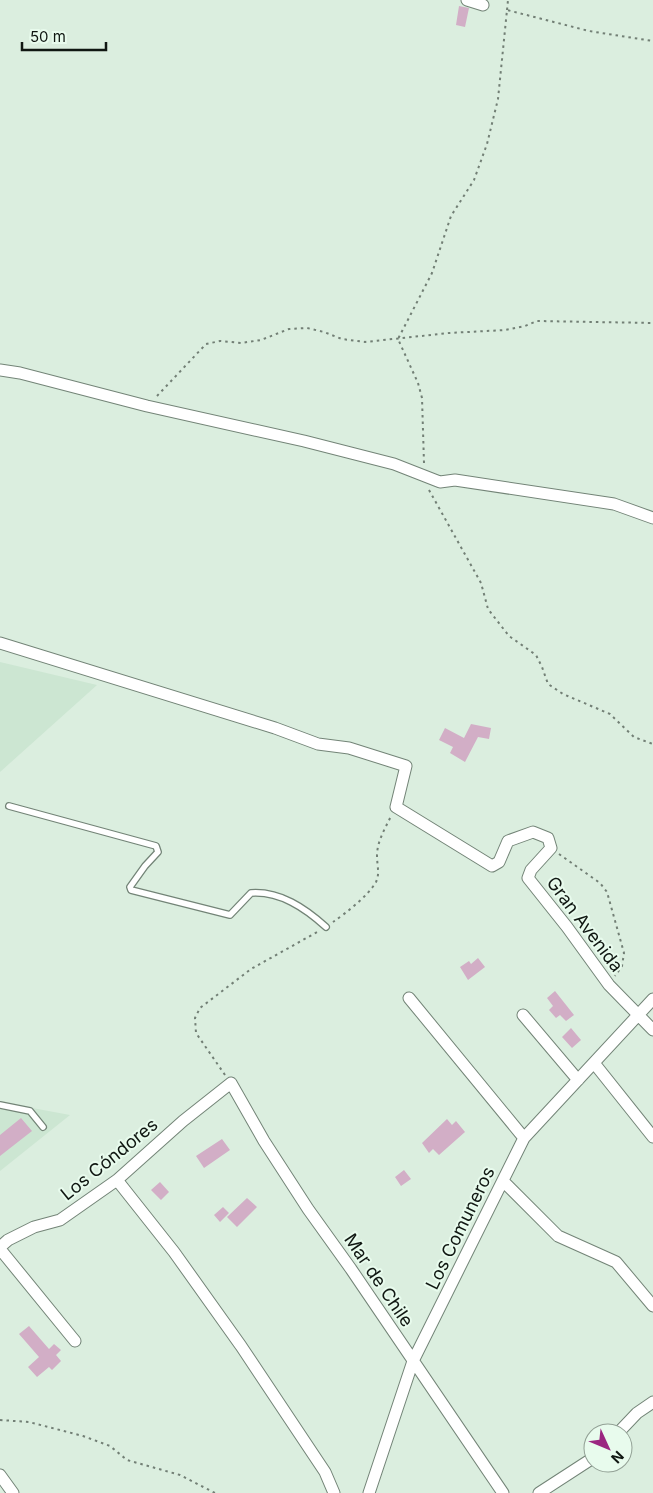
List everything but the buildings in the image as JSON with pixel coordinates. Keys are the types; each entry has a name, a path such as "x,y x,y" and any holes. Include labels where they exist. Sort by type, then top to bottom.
{"street":[{"path":"467,0 483,5"},
{"path":"0,370 20,373 147,406 304,441 394,464 440,482 455,480 614,504 653,518"},
{"path":"0,643 275,728 318,744 349,748 406,766 396,807"},
{"name":"Gran Avenida","path":"396,807 492,866 499,862 508,841 533,832 548,838 551,848 531,870 528,878 567,927 609,985 653,1030"},
{"path":"408,998 524,1138"},
{"name":"Los Comuneros","path":"369,1493 413,1361 524,1138 653,999"},
{"path":"523,1015 578,1080"},
{"path":"594,1063 653,1136"},
{"name":"Los Cóndores","path":"0,1248 8,1240 34,1227 60,1220 117,1180 231,1083"},
{"name":"Mar de Chile","path":"231,1083 264,1141 308,1209 503,1493"},
{"path":"117,1180 174,1252 240,1346 325,1472 334,1493"},
{"path":"503,1181 558,1236 616,1262 653,1306"},
{"path":"0,1248 75,1341"},
{"path":"628,1423 637,1413 653,1402"},
{"path":"539,1493 583,1464"},
{"path":"0,1475 13,1493"}],"lane":[{"path":"9,806 156,846 158,852 130,887 131,890 230,915 251,893 258,892 291,901 326,927"},
{"path":"0,1105 30,1111 43,1127"}],"path":[{"path":"398,339 432,273 451,216 474,180 488,144 498,99 508,0"},
{"path":"507,10 589,31 653,41"},
{"path":"147,406 206,344 220,341 241,343 261,340 289,329 307,328 342,339 364,342 450,333 505,330 537,321 653,323"},
{"path":"398,339 418,383 422,398 425,459 420,473"},
{"path":"429,490 481,583 488,609 509,636 536,655 548,684 562,694 610,714 634,737 653,744"},
{"path":"231,1083 196,1033 194,1023 197,1013 204,1004 236,979 326,927 347,911 376,882 380,838 396,807"},
{"path":"551,848 600,883 607,892 624,953 622,966 609,985"},
{"path":"0,1420 29,1422 83,1436 110,1446 127,1460 180,1475 215,1493"}],"shaded area":[{"path":"0,662 97,685 0,772"},
{"path":"0,1102 70,1115 0,1171"}]}
